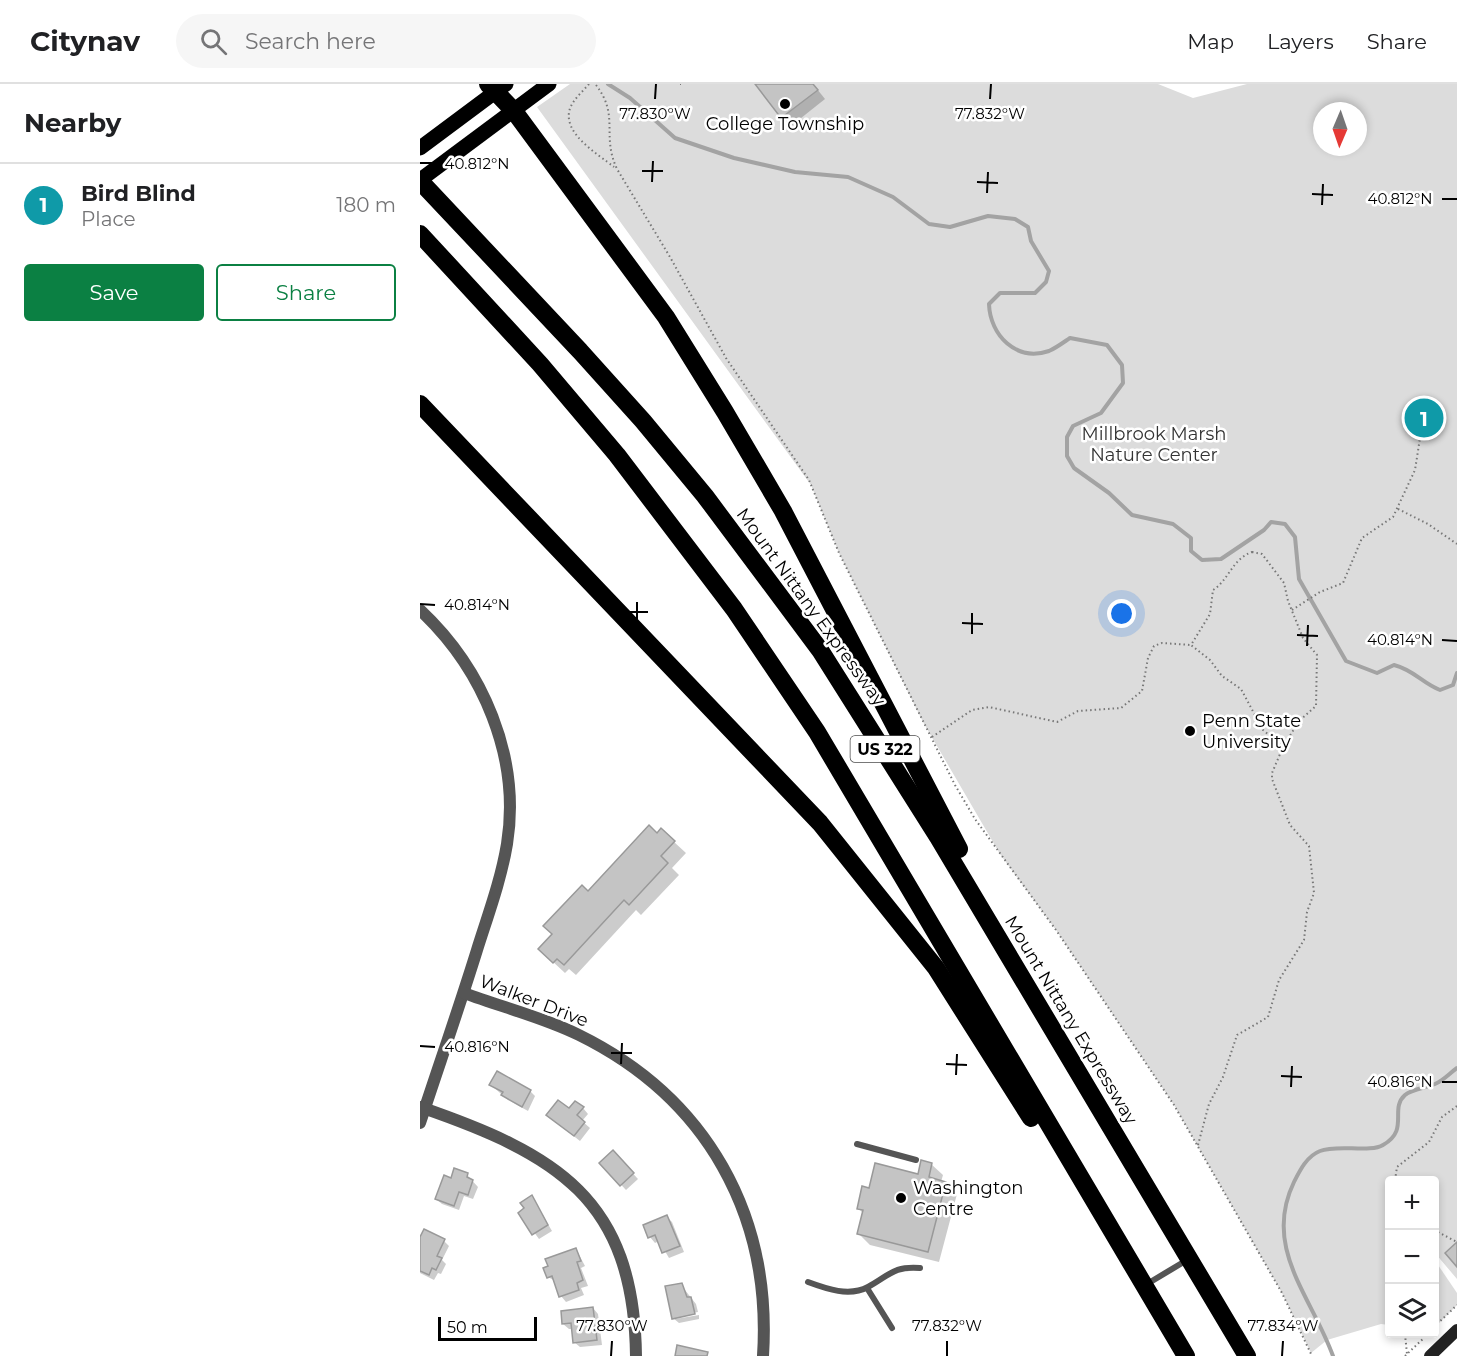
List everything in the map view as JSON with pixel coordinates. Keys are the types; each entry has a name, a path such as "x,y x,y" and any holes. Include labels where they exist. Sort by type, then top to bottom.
{"highway":[{"path":"496,87 666,317 778,501 951,834 1060,1023 1110,1127"},
{"name":"Mount Nittany Expressway","path":"420,181 643,421 705,496 779,592 875,733 1247,1356"},
{"name":"US 322","path":"420,234 540,364 617,455 734,609 817,732 1184,1356"},
{"path":"420,404 820,823 936,968 1033,1120 1134,1289 1184,1356"}],"main road":[{"path":"420,181 549,84"},
{"path":"420,148 496,87"}],"street":[{"name":"Walker Drive","path":"420,610 449,639 466,663 481,690 504,750 509,795 507,842 502,870 464,993 578,1035 628,1063 668,1096 697,1127 721,1162 748,1220 757,1251 764,1295 763,1356"},
{"path":"420,1123 422,1108 464,993"},
{"path":"422,1108 512,1142 538,1156 570,1182 597,1211 613,1238 633,1297 636,1356"},
{"path":"1430,1356 1457,1330"}],"lane":[{"path":"857,1144 916,1160"},
{"path":"1144,1286 1188,1260"},
{"path":"808,1282 848,1292 867,1288 890,1271 906,1267 920,1268"},
{"path":"867,1288 892,1328"}],"path":[{"path":"589,84 571,106 569,117 571,125 577,136 617,169"},
{"path":"596,85 605,96 611,113 608,130 611,157 617,169 670,257 726,358 809,480 838,553 975,819 1130,1038 1198,1145 1282,1293 1312,1356"},
{"path":"1292,610 1320,592 1343,583 1362,538 1393,517 1415,470 1423,418"},
{"path":"1397,509 1457,544"},
{"path":"1191,645 1210,614 1213,590 1221,585 1232,566 1244,555 1256,551 1266,558 1284,583 1303,638 1317,655 1318,695 1316,706 1299,721 1283,747 1272,773 1272,779 1290,825 1309,846 1314,893 1307,912 1306,933 1279,980 1268,1017 1242,1030 1233,1042 1224,1077 1209,1104 1198,1145"},
{"path":"932,737 972,710 989,707 1057,722 1078,711 1121,708 1142,691 1148,658 1154,646 1162,643 1191,645 1210,660 1222,676 1241,689 1263,729 1283,747"},
{"path":"1396,1176 1397,1167 1429,1142 1442,1118 1457,1106"},
{"path":"1439,1233 1457,1242"},
{"path":"1439,1322 1457,1305"},
{"path":"1405,1338 1406,1355"},
{"path":"1406,1355 1424,1338"}],"green space":[{"name":"Millbrook Marsh Nature Center","path":"570,84 1158,84 1193,98 1247,84 1457,84 1457,1279 1439,1258 1439,1176 1385,1176 1385,1324 1327,1340 1311,1353 1282,1293 1174,1105 1056,930 1000,854 923,722 839,553 811,485 537,107"},
{"path":"1439,1266 1457,1293 1457,1305 1439,1323"}],"building":[{"name":"College Township","path":"755,84 813,84 818,90 781,118"},
{"path":"649,825 657,833 661,828 675,841 661,856 668,863 629,905 624,900 564,965 557,959 553,963 538,949 552,934 543,926 582,885 588,891"},
{"path":"497,1071 531,1090 522,1107 501,1095 503,1092 489,1085"},
{"path":"558,1100 569,1108 575,1101 584,1107 577,1115 585,1122 574,1136 546,1115"},
{"path":"613,1150 634,1173 620,1186 599,1163"},
{"name":"Washington Centre","path":"921,1160 932,1163 929,1177 946,1182 928,1252 857,1234 863,1210 857,1209 862,1186 869,1188 875,1163 918,1174"},
{"path":"454,1168 468,1173 467,1177 473,1180 468,1195 459,1192 454,1206 435,1199 444,1175 451,1178"},
{"path":"532,1195 548,1225 532,1235 518,1213 524,1208 520,1203"},
{"path":"667,1215 680,1246 662,1253 655,1235 648,1238 643,1225"},
{"path":"424,1229 445,1239 437,1256 442,1258 436,1270 432,1268 429,1275 420,1271 420,1237"},
{"path":"1457,1242 1457,1267 1445,1253"},
{"path":"576,1248 581,1261 577,1262 583,1280 577,1283 579,1290 559,1297 552,1276 547,1278 543,1268 548,1266 545,1259"},
{"path":"682,1283 687,1297 691,1297 695,1314 672,1319 665,1286"},
{"path":"593,1307 597,1340 573,1343 571,1323 562,1324 561,1311"},
{"path":"677,1345 708,1352 707,1356 675,1356"}],"waterway":[{"path":"608,84 630,98 675,138 734,158 795,172 848,177 893,197 929,224 950,227 988,216 1015,219 1028,227 1031,241 1049,271 1046,282 1035,293 1000,293 989,304 994,326 1000,335 1007,343 1026,353 1049,351 1070,338 1107,345 1122,365 1123,383 1101,413 1073,426 1067,437 1067,456 1074,468 1109,493 1132,515 1173,524 1191,538 1191,551 1202,560 1221,559 1264,530 1271,522 1285,524 1295,537 1299,579 1346,661 1377,673 1394,665 1407,670 1440,690 1453,685 1457,673"},
{"path":"1333,1356 1294,1272 1287,1251 1284,1229 1286,1206 1294,1182 1301,1168 1315,1153 1335,1148 1370,1148 1383,1145 1396,1133 1399,1107 1405,1095 1438,1083 1457,1068"}],"place":[{"name":"College Township","path":"785,104"},
{"name":"Bird Blind","path":"1424,418"},
{"name":"Penn State University","path":"1190,731"},
{"name":"Washington Centre","path":"901,1198"}]}
